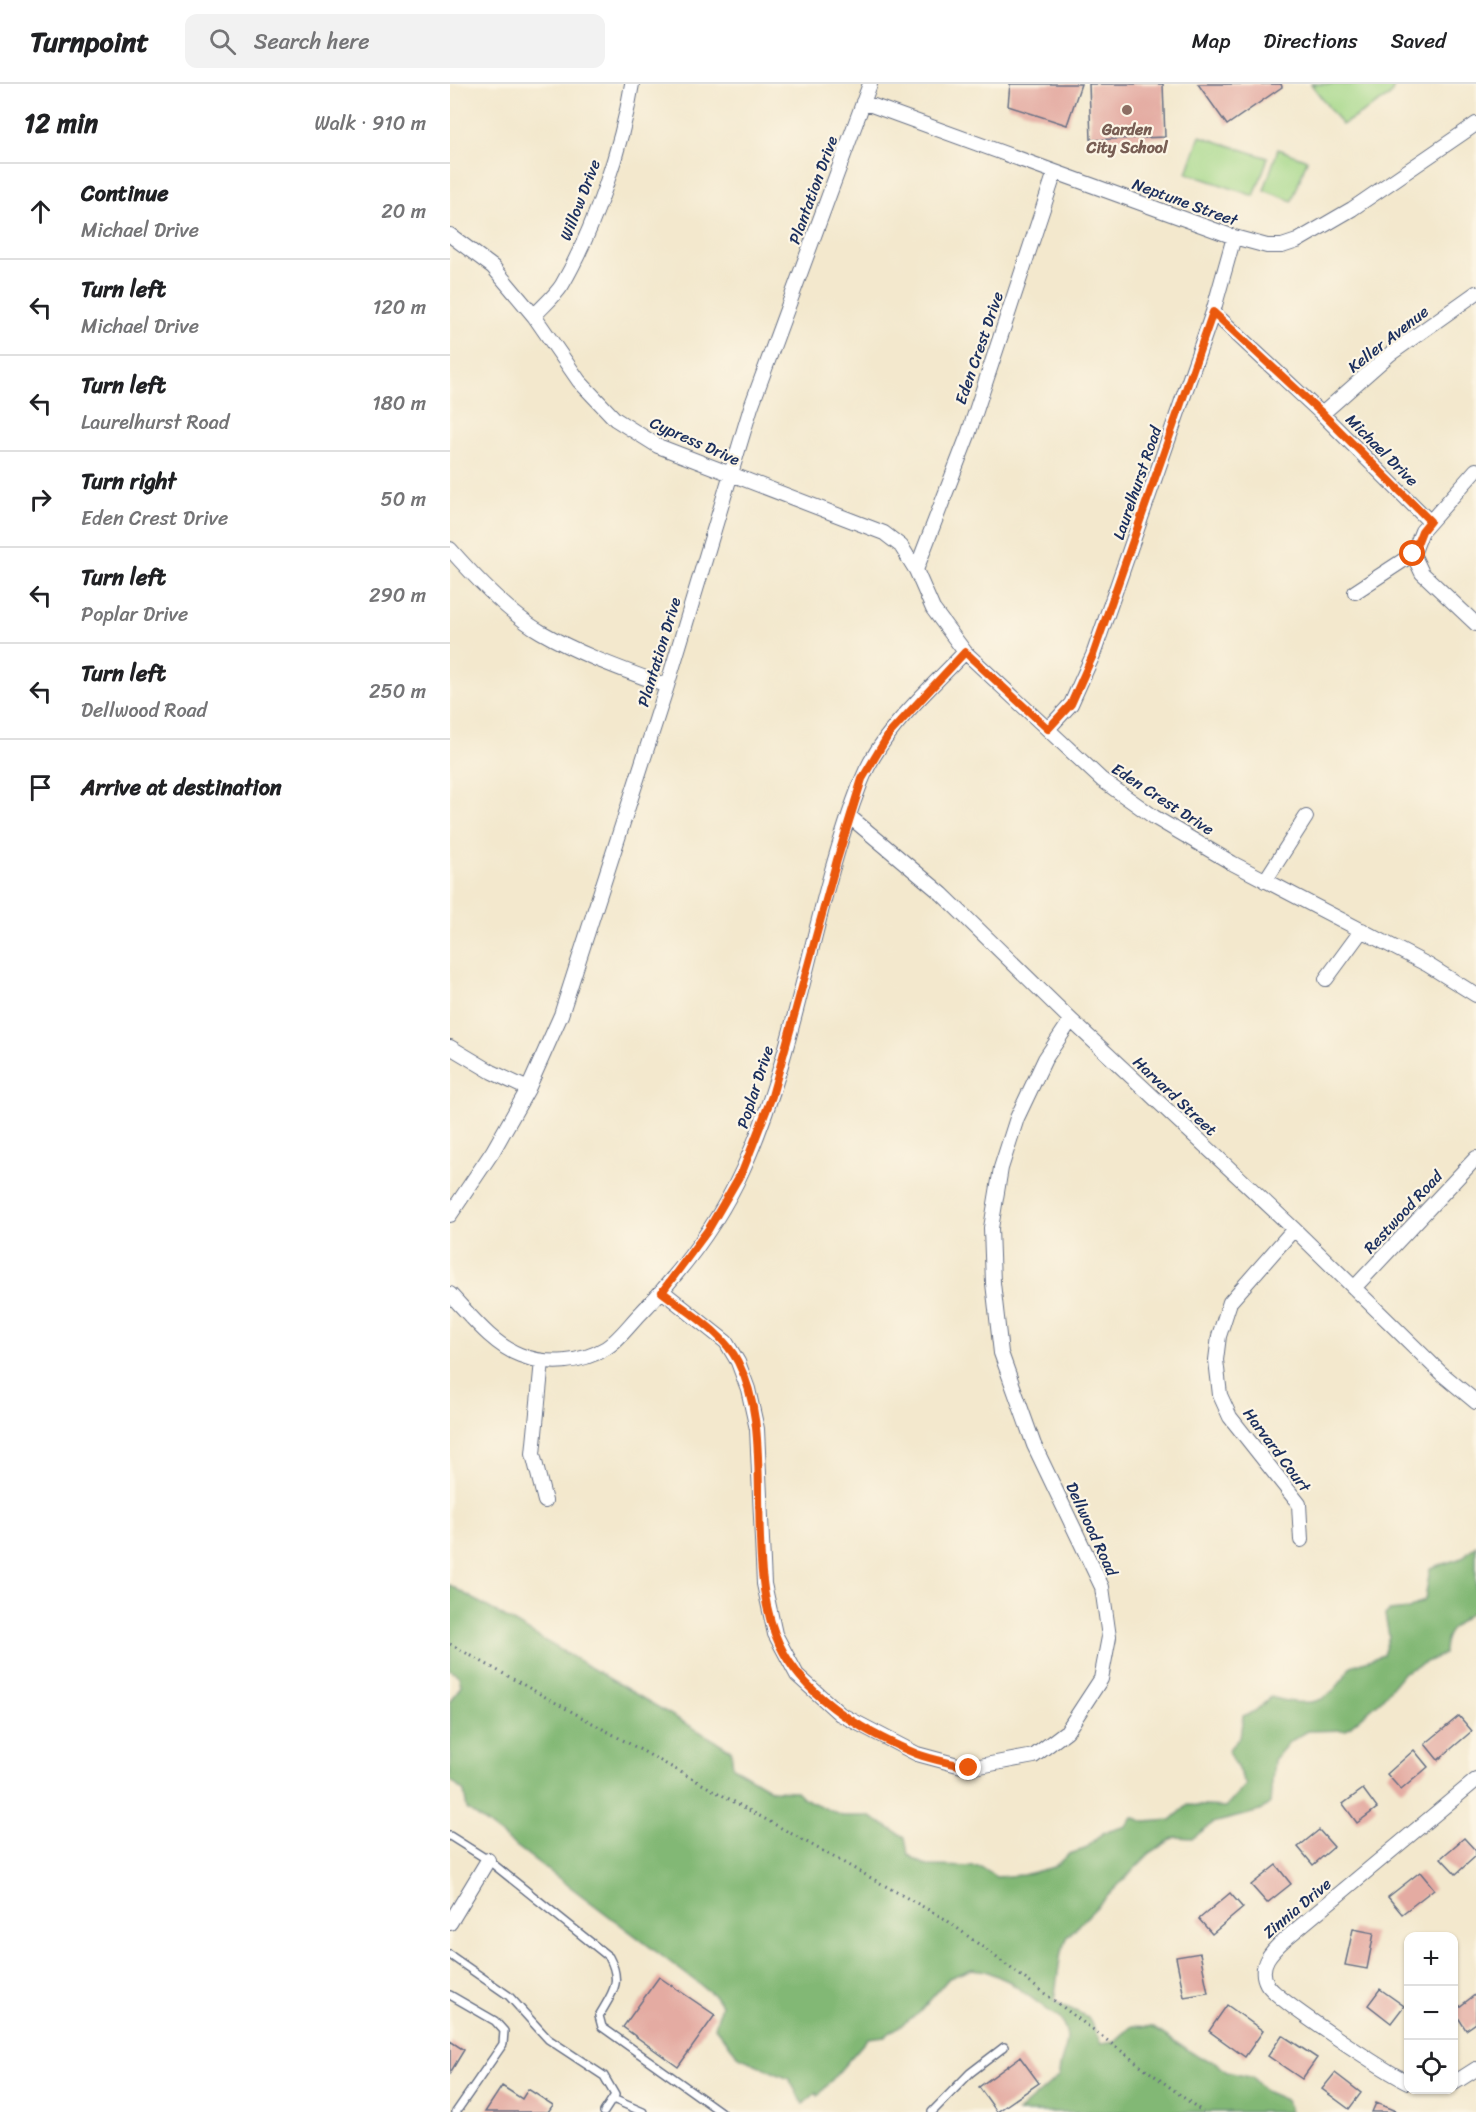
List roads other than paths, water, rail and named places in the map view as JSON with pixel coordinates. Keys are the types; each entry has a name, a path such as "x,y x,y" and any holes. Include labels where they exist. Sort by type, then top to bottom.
{"street":[{"name":"Willow Drive","path":"534,316 561,286 586,232 610,170 632,84"},
{"name":"Plantation Drive","path":"450,1215 493,1151 528,1089 561,1015 667,686 751,406 870,84"},
{"name":"Neptune Street","path":"863,102 1234,237 1267,246 1282,246 1297,241 1352,209 1476,123"},
{"name":"Eden Crest Drive","path":"1055,172 968,435 915,570 933,609 965,652 1102,780 1154,818 1265,881 1362,930 1476,995"},
{"name":"Cypress Drive","path":"450,235 493,267 534,316 579,381 615,419 658,446 884,533 901,546 915,570"},
{"name":"Laurelhurst Road","path":"1048,729 1071,704 1093,655 1213,312 1234,237"},
{"name":"Keller Avenue","path":"1323,414 1390,354 1476,293"},
{"name":"Michael Drive","path":"1213,312 1323,414 1430,521"},
{"path":"1355,592 1413,554 1422,531 1476,470"},
{"path":"450,549 477,581 539,631 606,663 667,686"},
{"path":"1413,554 1422,573 1476,624"},
{"name":"Poplar Drive","path":"450,1294 492,1336 518,1355 542,1361 572,1361 607,1348 662,1292 708,1230 747,1160 772,1096 849,816 862,779 889,734 965,652"},
{"name":"Harvard Street","path":"849,816 942,894 1071,1020 1294,1229 1441,1373 1476,1402"},
{"path":"1265,881 1306,817"},
{"path":"1326,979 1362,930"},
{"name":"Dellwood Road","path":"662,1292 726,1342 742,1371 757,1429 764,1584 775,1634 797,1675 840,1714 917,1754 969,1768 1034,1756 1067,1731 1101,1679 1108,1637 1102,1587 1034,1445 1001,1353 993,1283 991,1228 1001,1168 1017,1118 1045,1059 1071,1020"},
{"path":"450,1047 492,1072 528,1089"},
{"name":"Restwood Road","path":"1354,1288 1476,1158"},
{"name":"Harvard Court","path":"1294,1229 1230,1302 1219,1336 1216,1360 1220,1395 1230,1417 1299,1504 1301,1540"},
{"path":"542,1361 533,1454 545,1501"},
{"name":"Zinnia Drive","path":"1404,2080 1379,2067 1287,2001 1267,1984 1263,1970 1268,1955 1284,1940 1476,1780"},
{"path":"450,1923 488,1860"},
{"path":"1458,2080 1476,2069"}],"lane":[{"path":"450,1836 488,1860 609,1957 614,1967 616,1986 599,2016 602,2027 721,2112"},
{"path":"450,1955 509,1996 548,2039 604,2076 615,2095 604,2112"},
{"path":"450,1995 495,2020 504,2031 503,2044 456,2112"},
{"path":"932,2112 970,2073 1004,2047"},
{"path":"613,2099 643,2112"}],"place":[{"name":"Garden City School","path":"1127,110"}]}
